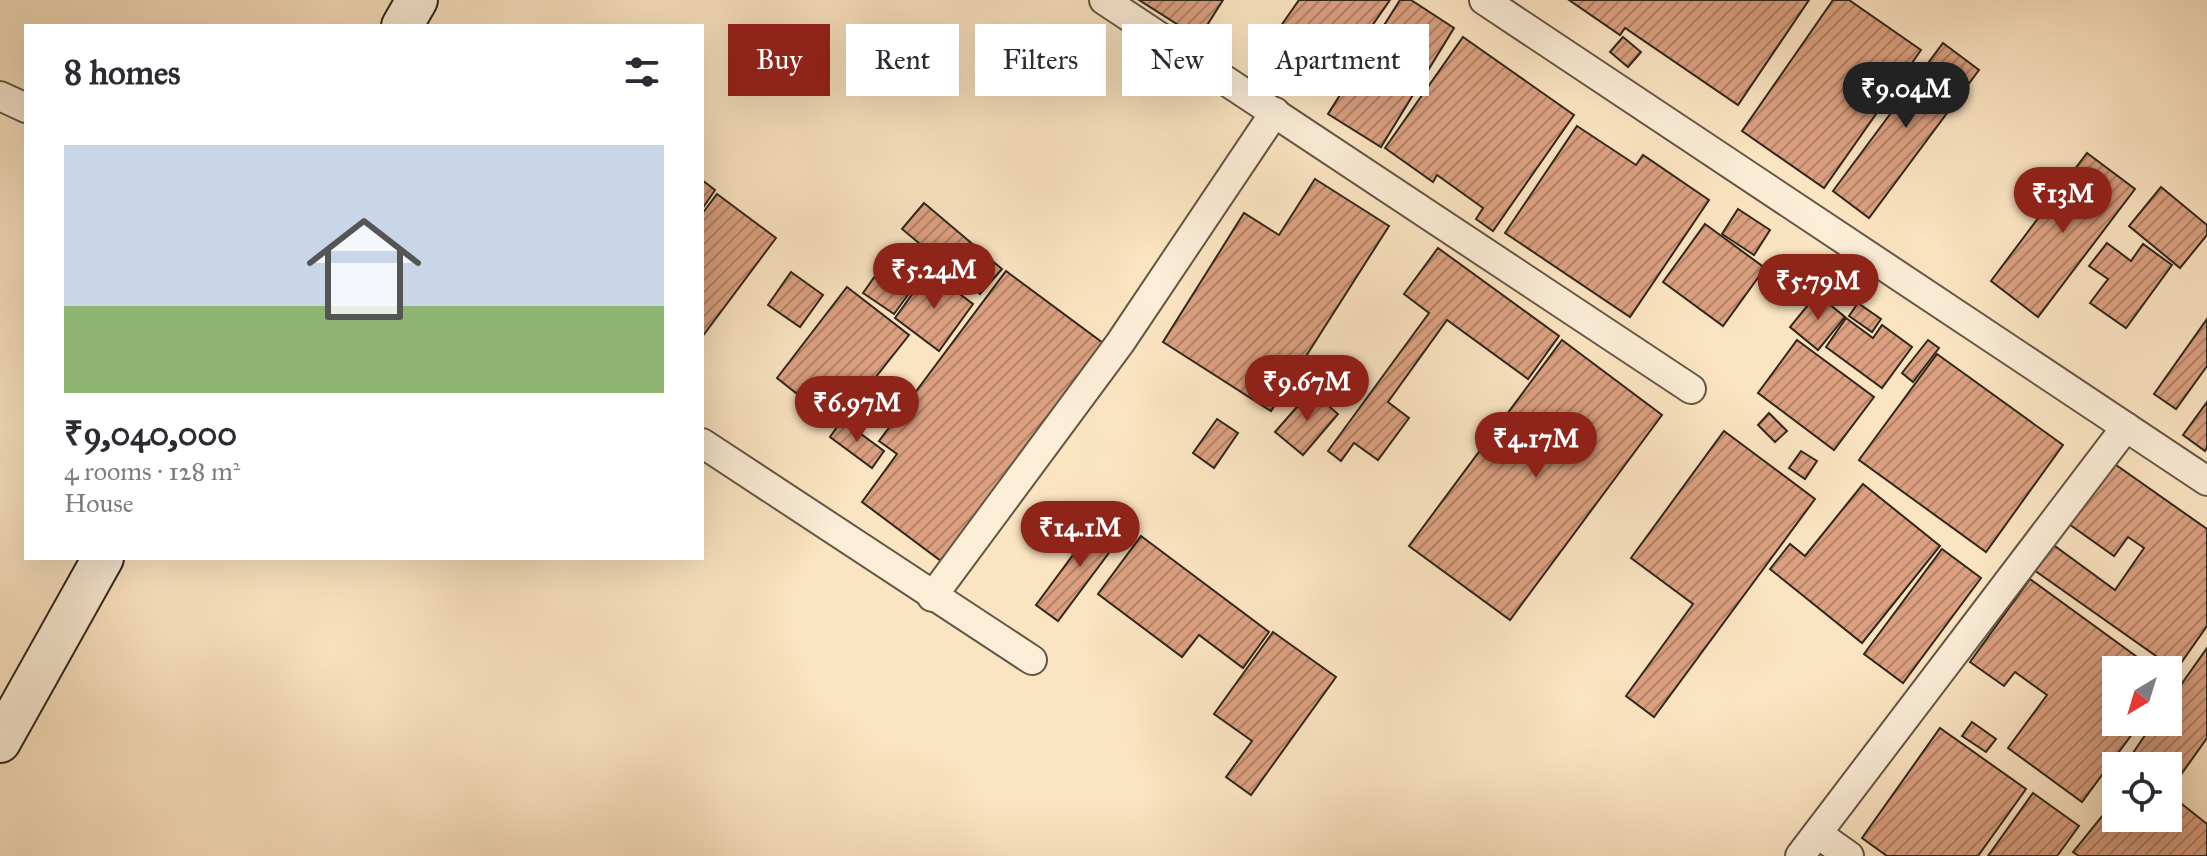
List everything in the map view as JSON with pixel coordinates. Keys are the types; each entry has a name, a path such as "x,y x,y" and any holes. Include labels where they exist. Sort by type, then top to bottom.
{"main road":[{"path":"403,24 417,0"},
{"path":"0,742 12,693 102,560"}],"street":[{"path":"1104,0 1691,389"},
{"path":"1484,0 2207,481"},
{"path":"0,96 24,107"},
{"path":"932,597 1120,343 1275,112"},
{"path":"1800,856 2126,427"},
{"path":"704,444 1032,660"},
{"path":"1818,834 1849,856"}],"building":[{"path":"1139,0 1223,0 1208,24 1177,24"},
{"path":"1299,0 1390,0 1373,24 1282,24"},
{"path":"1400,0 1411,0 1454,28 1429,69 1429,24 1385,24"},
{"path":"1569,0 1809,0 1738,105 1625,28 1620,35"},
{"path":"1833,0 1849,0 1921,50 1824,188 1742,131"},
{"path":"1463,37 1574,115 1493,231 1476,219 1483,208 1437,175 1433,182 1385,148 1422,96 1429,96 1429,85"},
{"path":"1623,37 1641,52 1628,67 1610,52"},
{"path":"1943,43 1979,70 1869,218 1833,191"},
{"path":"1339,96 1412,96 1381,147 1328,114"},
{"path":"1577,126 1636,165 1643,155 1709,200 1630,317 1505,233"},
{"path":"2087,153 2135,189 2038,317 1991,281"},
{"path":"1315,179 1389,226 1271,411 1163,342 1244,213 1279,235"},
{"path":"704,182 715,190 704,206"},
{"path":"2161,187 2207,225 2207,235 2180,268 2129,226"},
{"path":"717,194 776,238 704,334 704,211"},
{"path":"924,203 1002,269 980,294 902,229"},
{"path":"1738,209 1770,230 1754,255 1722,234"},
{"path":"1705,224 1765,268 1723,326 1663,282"},
{"path":"2107,243 2131,261 2143,244 2172,265 2126,328 2090,303 2108,279 2089,266"},
{"path":"1438,248 1559,336 1528,379 1447,320 1388,402 1409,418 1378,460 1354,443 1341,461 1328,451 1429,313 1404,294"},
{"path":"890,255 921,277 894,314 863,293"},
{"path":"929,271 973,304 939,351 895,318"},
{"path":"1006,271 1103,343 941,561 862,502 897,454 879,441"},
{"path":"791,272 823,295 800,327 768,305"},
{"path":"847,287 909,335 860,397 843,383 820,412 777,378"},
{"path":"1817,294 1845,317 1818,350 1790,327"},
{"path":"1858,303 1881,319 1872,332 1849,316"},
{"path":"1846,318 1873,338 1882,325 1912,347 1882,388 1826,347"},
{"path":"2207,319 2207,366 2176,409 2154,394"},
{"path":"1562,340 1662,415 1510,620 1409,546"},
{"path":"1797,340 1874,397 1834,450 1758,393"},
{"path":"1928,340 1939,348 1913,382 1902,373"},
{"path":"1937,354 2063,445 1986,552 1859,460"},
{"path":"1311,391 1338,414 1303,455 1275,432"},
{"path":"2207,402 2207,448 2205,451 2183,435"},
{"path":"1769,413 1787,431 1775,442 1758,425"},
{"path":"1217,419 1238,433 1214,468 1193,453"},
{"path":"842,420 884,451 872,468 830,437"},
{"path":"1724,431 1815,499 1654,717 1626,696 1693,604 1631,558"},
{"path":"1801,451 1817,461 1805,479 1789,468"},
{"path":"2109,460 2207,529 2207,626 2182,661 2182,656 2156,656 2034,570 2052,544 2115,590 2144,548 2128,537 2114,556 2066,522"},
{"path":"1863,484 1940,546 1862,643 1770,569 1790,544 1805,556"},
{"path":"1101,517 1123,534 1058,621 1036,605"},
{"path":"1141,536 1269,632 1243,668 1199,635 1182,657 1098,594"},
{"path":"1942,549 1981,578 1903,683 1864,654"},
{"path":"2030,579 2136,656 2102,656 2102,736 2131,736 2119,752 2102,752 2102,775 2082,802 2008,748 2047,695 2015,672 2004,686 1970,662"},
{"path":"1273,632 1336,677 1251,795 1226,777 1252,741 1214,714"},
{"path":"2207,648 2207,738 2182,773 2182,752 2134,752 2145,736 2182,736 2182,683"},
{"path":"1972,722 1996,739 1986,752 1962,736"},
{"path":"1940,728 2026,789 1978,856 1887,856 1862,838"},
{"path":"2033,793 2079,826 2057,856 1988,856"},
{"path":"2182,804 2207,824 2207,856 2079,856 2073,852 2102,816 2102,832 2182,832"}]}
